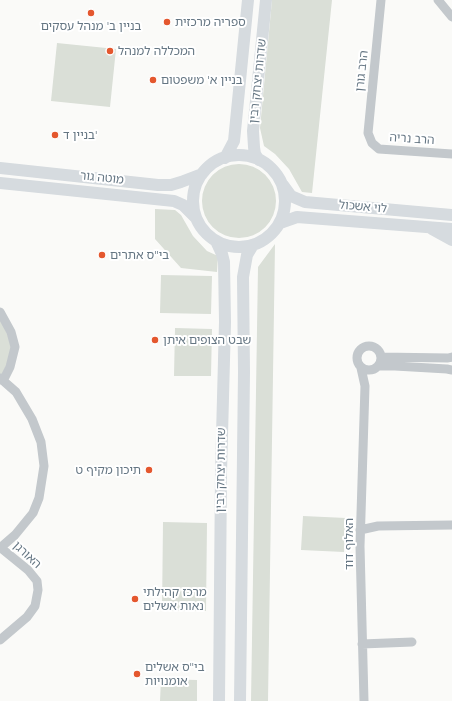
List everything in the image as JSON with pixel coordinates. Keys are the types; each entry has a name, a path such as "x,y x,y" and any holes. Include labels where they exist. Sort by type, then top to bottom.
{"main road":[{"name":"שדרות יצחק רבין","path":"225,158 234,141 248,0"},
{"name":"שדרות יצחק רבין","path":"259,160 255,154 253,131 266,0"},
{"path":"235,155 250,156 259,160 264,162 274,172 281,183 285,203 280,223 274,232 268,237 248,247 235,247 221,244 210,237 196,218 193,205 194,191 198,178 207,168 220,159 235,155"},
{"name":"מוטה גור","path":"0,168 158,185 171,185 202,174"},
{"name":"מוטה גור","path":"0,183 174,201 183,205 196,218"},
{"name":"לוי אשכול","path":"281,183 291,196 305,202 452,215"},
{"name":"לוי אשכול","path":"280,223 297,217 452,229"},
{"path":"428,226 452,240"},
{"name":"שדרות יצחק רבין","path":"216,241 224,262 225,322 221,473 220,701"},
{"name":"שדרות יצחק רבין","path":"240,701 244,372 243,277 247,255 253,245"}],"street":[{"name":"הרב גורן","path":"372,143 368,133 381,0"},
{"path":"438,0 452,17"},
{"name":"הרב נריה","path":"372,143 379,149 452,154"},
{"path":"0,312 11,332 15,347 10,367 2,379 16,392 32,419 41,442 44,466 39,498 33,513 18,532 1,548"},
{"path":"375,368 380,364 381,357 378,350 368,346 360,349 356,356 358,365 364,370 395,366 452,370"},
{"path":"381,357 452,357"},
{"name":"האלוף דוד","path":"361,368 365,386 360,530 364,701"},
{"name":"האלוף דוד","path":"365,386 375,368"},
{"path":"360,530 378,526 452,524"},
{"path":"360,530 379,532 452,530"},
{"name":"האורגן","path":"1,548 28,570 37,581 38,590 35,606 27,616 1,637"},
{"path":"362,644 412,642"}],"shaded area":[{"path":"272,0 332,0 312,193 302,192 289,169 275,154 264,146 260,128"},
{"path":"57,43 116,49 110,107 51,101"},
{"path":"239,164 253,167 265,175 273,187 276,201 273,215 265,227 253,235 239,238 225,235 213,227 205,215 202,201 205,187 213,175 225,167"},
{"path":"155,209 175,210 181,215 193,236 207,251 218,256 217,272 181,268 155,239"},
{"path":"275,244 268,701 251,701 258,267"},
{"path":"161,275 212,276 211,314 160,313"},
{"path":"0,319 12,344 9,359 2,375 0,374"},
{"path":"175,328 212,329 211,376 174,376"},
{"path":"303,516 346,518 344,552 301,550"},
{"path":"163,522 207,523 206,611 162,611"},
{"path":"161,679 197,680 197,701 160,701"}],"place":[{"name":"בניין ב' מנהל עסקים","path":"91,13"},
{"name":"ספריה מרכזית","path":"167,22"},
{"name":"המכללה למנהל","path":"110,51"},
{"name":"בניין א' משפטום","path":"153,80"},
{"name":"בניין ד'","path":"55,135"},
{"name":"בי\"ס אתרים","path":"102,255"},
{"name":"שבט הצופים איתן","path":"155,340"},
{"name":"תיכון מקיף ט","path":"149,470"},
{"name":"מרכז קהילתי נאות אשלים","path":"135,599"},
{"name":"בי\"ס אשלים אומנויות","path":"137,674"}]}
